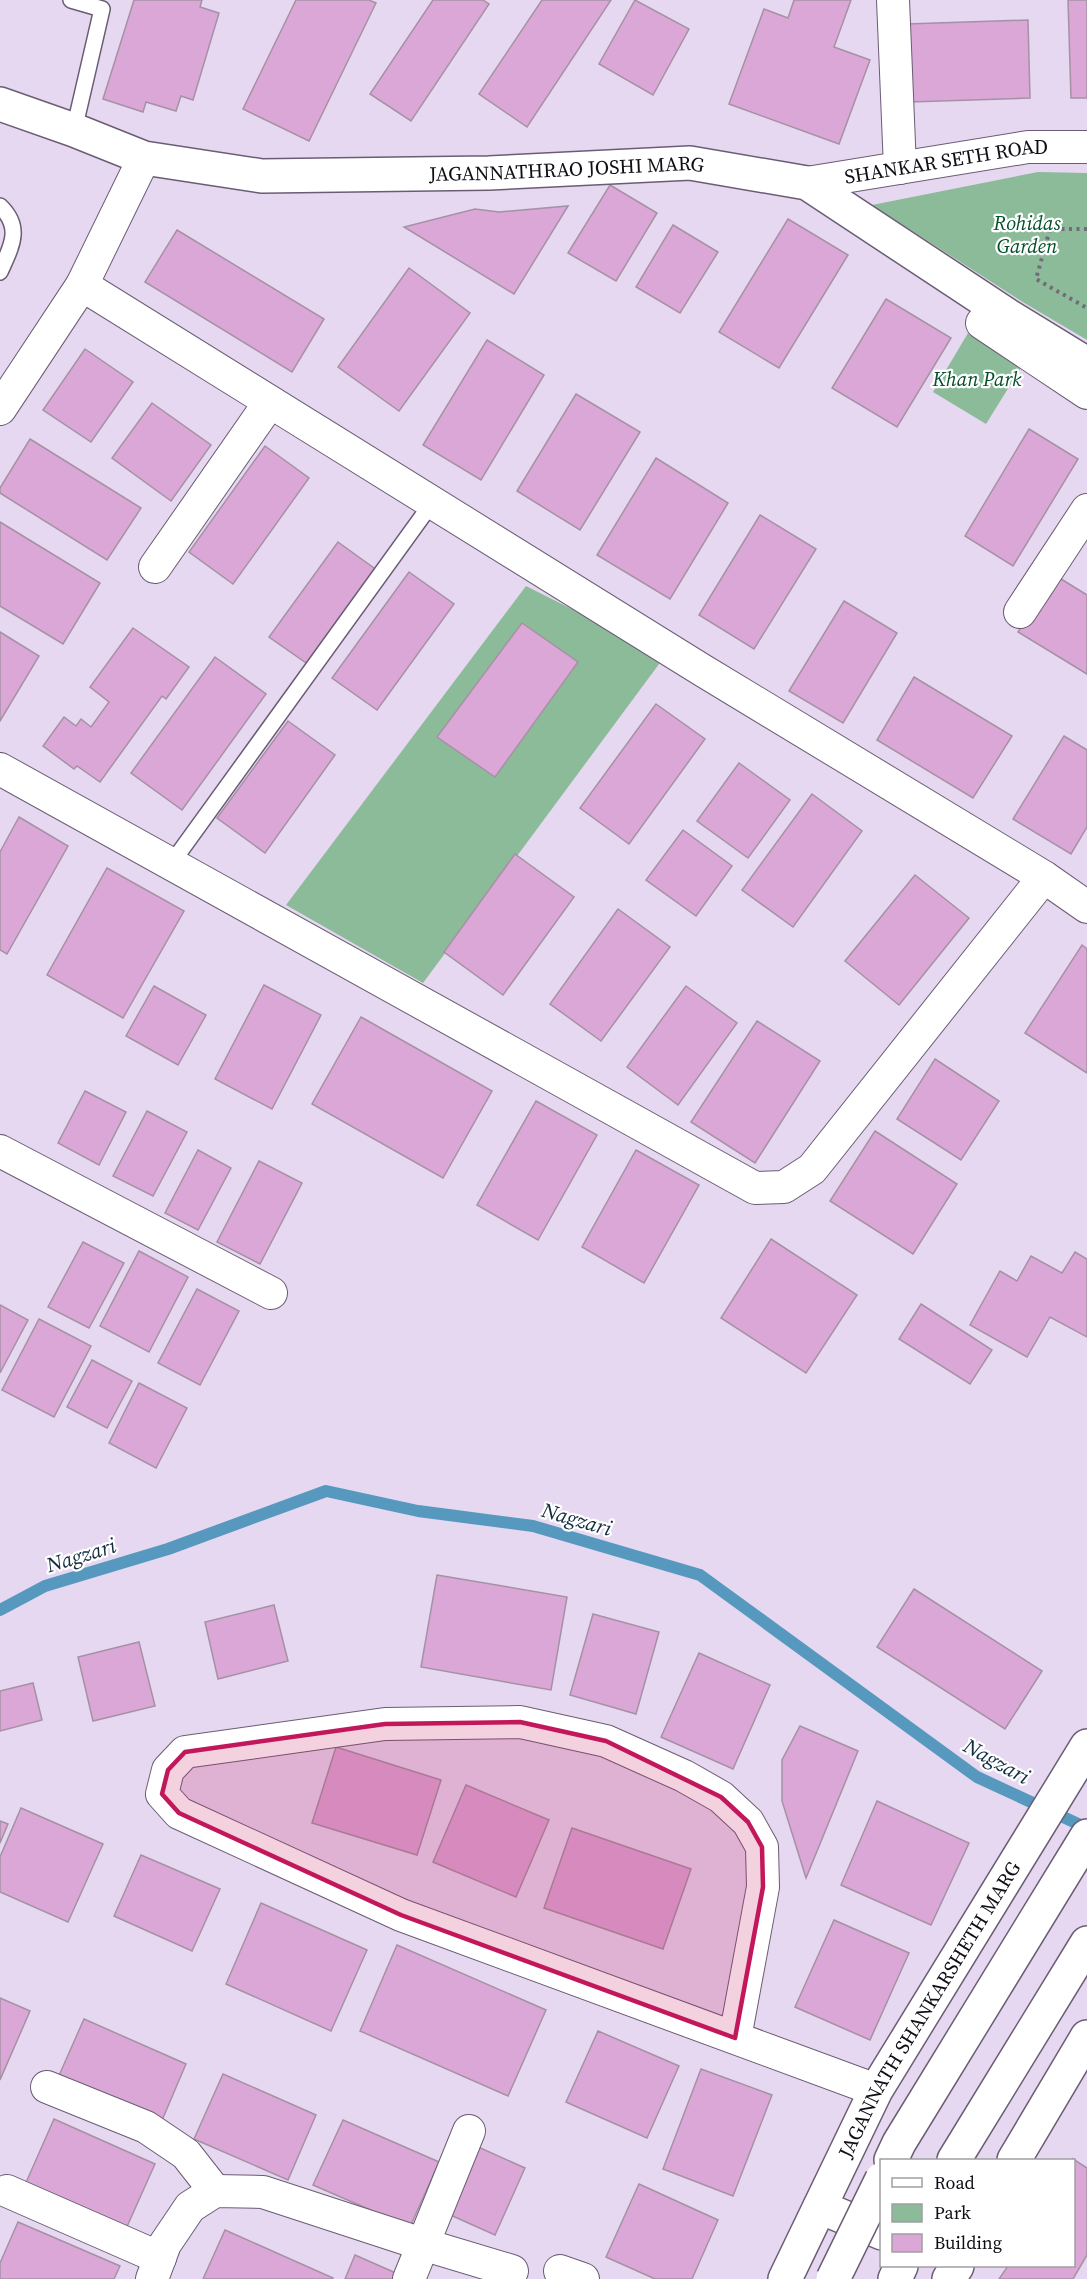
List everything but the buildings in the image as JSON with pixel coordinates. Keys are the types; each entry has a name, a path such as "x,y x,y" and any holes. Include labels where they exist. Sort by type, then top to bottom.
{"main road":[{"name":"JAGANNATHRAO JOSHI MARG","path":"0,104 144,158 262,176 489,173 690,163 807,183 1007,315 1087,364"},
{"name":"JAGANNATH SHANKARSHETH MARG","path":"785,2279 876,2091 1087,1746"},
{"path":"891,2159 899,2143 1087,1836"},
{"path":"955,2159 1087,1943"},
{"path":"1015,2159 1087,2037"},
{"path":"833,2279 880,2184"},
{"path":"820,2206 880,2232"}],"street":[{"path":"893,0 900,168"},
{"name":"SHANKAR SETH ROAD","path":"807,183 1028,147 1087,147"},
{"path":"0,409 82,285 144,158"},
{"path":"82,285 692,664 1044,878 1087,908"},
{"path":"982,323 1087,393"},
{"path":"155,567 270,402"},
{"path":"1020,612 1087,510"},
{"path":"0,769 755,1188 784,1187 812,1169 1044,878"},
{"path":"0,1151 271,1293"},
{"path":"735,2038 763,1887 762,1847 748,1822 721,1797 684,1776 606,1741 520,1722 385,1724 185,1752 168,1770 162,1794 179,1813 401,1915 876,2091"},
{"path":"46,2087 146,2127 186,2154 215,2191"},
{"path":"409,2279 470,2131"},
{"path":"7,2191 156,2268 165,2244 190,2207 215,2191 263,2192 512,2271"}],"lane":[{"path":"71,0 102,9 74,130"},
{"path":"0,206 11,219 14,241 0,272"},
{"path":"171,864 432,503"}],"path":[{"path":"1087,229 1050,229 1036,279 1087,308"}],"highlighted area":[{"path":"520,1722 606,1741 721,1797 748,1822 762,1847 763,1887 735,2038 401,1915 179,1813 162,1794 168,1770 185,1752 385,1724"}],"green space":[{"name":"Rohidas Garden","path":"1038,172 1087,173 1087,340 1021,301 872,205"},
{"name":"Khan Park","path":"968,333 1022,366 986,424 933,392"},
{"path":"526,586 665,656 423,983 286,905"}],"waterway":[{"name":"Nagzari","path":"0,1610 45,1586 168,1549 326,1491 418,1511 533,1526 700,1575 977,1777 1087,1828"}]}
